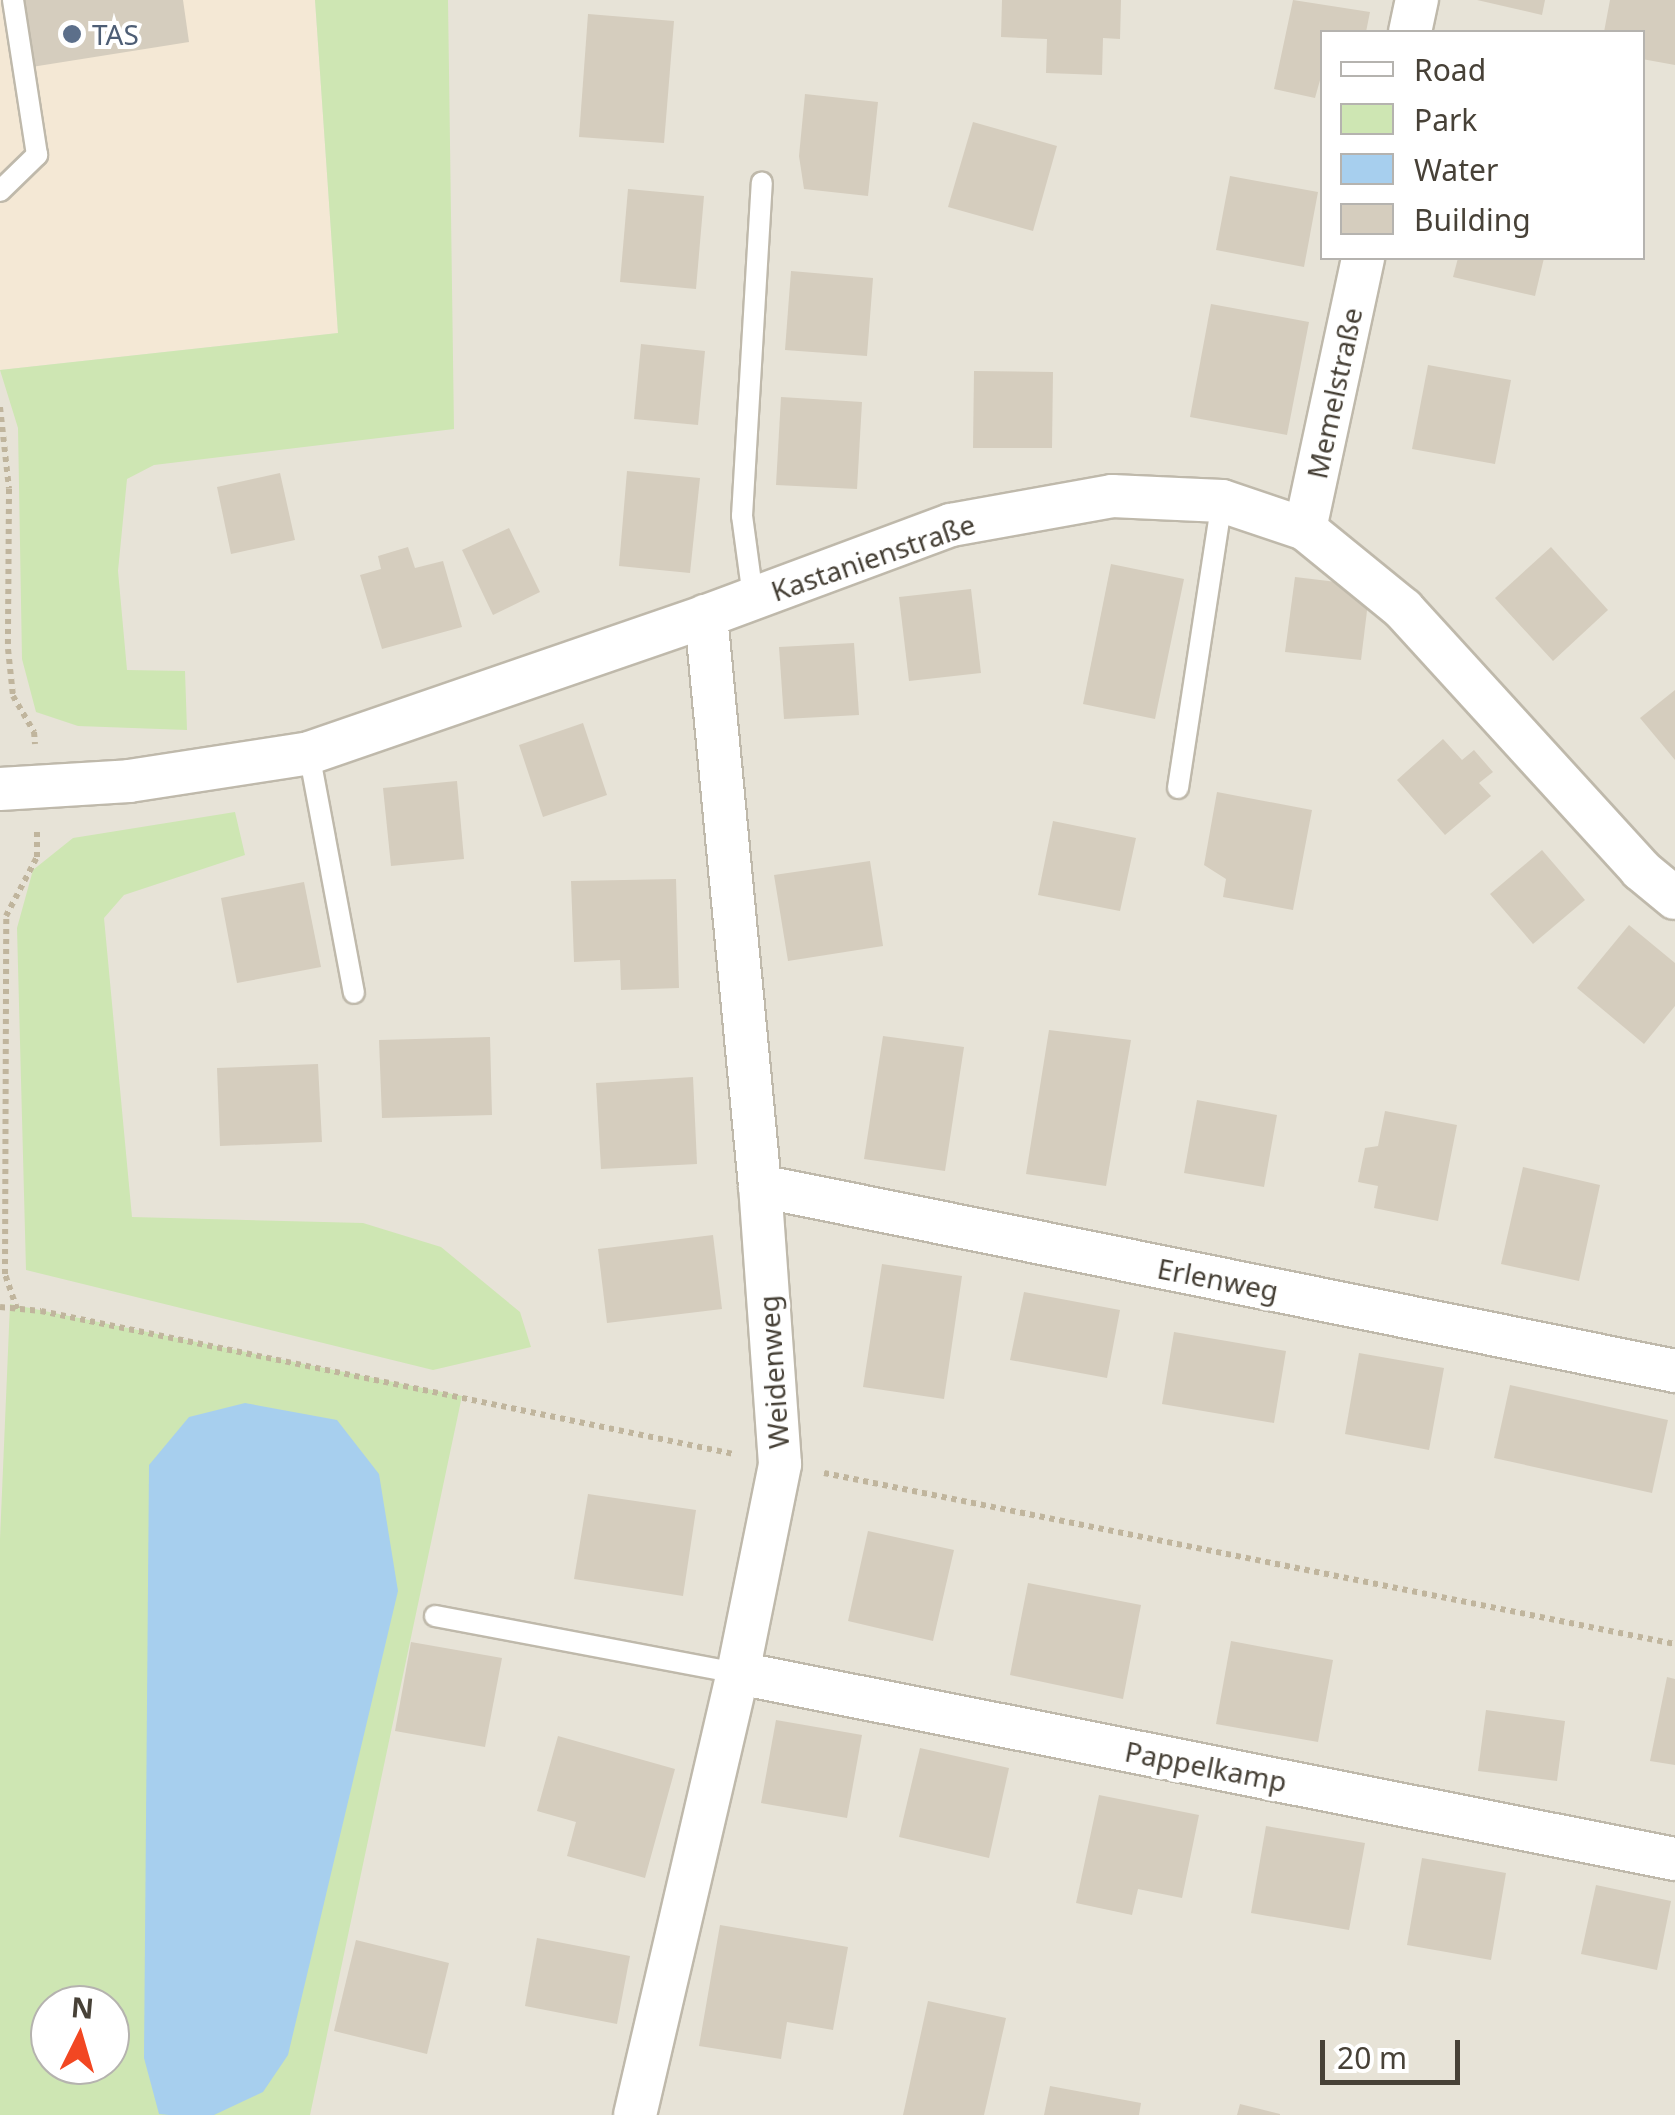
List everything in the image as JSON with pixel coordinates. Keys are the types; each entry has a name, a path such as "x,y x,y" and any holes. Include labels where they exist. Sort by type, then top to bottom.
{"street":[{"path":"1410,30 1417,0"},
{"name":"Memelstraße","path":"1305,528 1362,260"},
{"name":"Kastanienstraße","path":"0,789 129,781 309,753 706,616 951,525 1112,496 1222,501 1305,528 1403,609 1641,870 1675,898"},
{"name":"Weidenweg","path":"635,2115 738,1673 780,1464 760,1186 706,616"},
{"name":"Erlenweg","path":"760,1186 1675,1371"},
{"name":"Pappelkamp","path":"738,1673 1675,1859"}],"lane":[{"path":"0,191 37,155 13,0"},
{"path":"753,597 742,516 762,183"},
{"path":"1178,788 1222,501"},
{"path":"309,753 354,993"},
{"path":"435,1616 738,1673"}],"path":[{"path":"3,1153 6,1274 17,1309"},
{"path":"0,1307 462,1396 1675,1644"}],"shaded area":[{"path":"0,0 1675,0 1675,2115 0,2115"},
{"path":"0,0 315,0 338,333 0,370"}],"green space":[{"path":"315,0 448,0 454,429 154,465 127,479 118,571 127,670 185,671 187,730 78,726 36,712 22,659 18,428 0,370 338,333"},
{"path":"235,812 245,855 124,895 104,918 132,1217 363,1223 441,1247 520,1312 531,1347 433,1370 26,1270 17,928 33,870 73,838"},
{"path":"10,1304 462,1396 310,2115 0,2115 0,1539"}],"water":[{"path":"245,1403 337,1420 379,1474 398,1591 288,2055 263,2092 214,2115 159,2114 144,2058 149,1465 189,1417"}],"building":[{"path":"8,0 183,0 189,42 19,69"},
{"path":"1002,0 1121,0 1120,39 1103,38 1102,75 1046,73 1047,39 1001,37"},
{"path":"1293,0 1370,12 1366,30 1320,30 1320,80 1315,98 1274,89"},
{"path":"1477,0 1545,0 1542,15"},
{"path":"1610,0 1675,0 1675,65 1645,60 1645,30 1604,30"},
{"path":"588,14 674,21 664,143 579,137"},
{"path":"805,94 878,102 868,196 804,189 799,156"},
{"path":"973,122 1057,146 1033,231 948,207"},
{"path":"1230,176 1318,192 1304,267 1216,250"},
{"path":"628,189 704,196 696,289 620,282"},
{"path":"1457,260 1544,260 1535,296 1453,277"},
{"path":"791,271 873,278 867,356 785,350"},
{"path":"1211,304 1309,322 1287,435 1190,417"},
{"path":"641,344 705,351 698,425 634,419"},
{"path":"1428,365 1511,380 1495,464 1412,449"},
{"path":"974,371 1053,372 1052,448 973,448"},
{"path":"781,397 862,402 857,489 776,485"},
{"path":"627,471 700,478 690,573 619,566"},
{"path":"280,473 295,540 231,554 217,487"},
{"path":"509,528 540,592 493,615 462,550"},
{"path":"408,547 415,568 443,561 462,627 382,649 360,575 381,569 378,556"},
{"path":"1551,547 1608,610 1553,661 1495,598"},
{"path":"1111,564 1184,579 1155,719 1083,704"},
{"path":"1295,577 1370,586 1361,660 1285,652"},
{"path":"971,589 981,673 909,681 899,597"},
{"path":"854,643 859,715 784,719 779,647"},
{"path":"1675,690 1675,760 1640,718"},
{"path":"583,723 607,795 543,817 519,745"},
{"path":"1443,739 1462,760 1474,750 1493,772 1479,783 1491,796 1445,835 1397,780"},
{"path":"457,781 464,859 391,866 383,788"},
{"path":"1217,792 1312,810 1293,910 1223,897 1226,879 1204,865"},
{"path":"1053,821 1136,838 1120,911 1038,895"},
{"path":"1542,850 1585,900 1533,944 1490,894"},
{"path":"870,861 883,946 788,961 774,875"},
{"path":"676,879 679,988 621,990 620,960 574,962 571,881"},
{"path":"304,882 321,967 237,983 221,898"},
{"path":"1629,925 1675,963 1675,1006 1644,1044 1577,988"},
{"path":"1049,1030 1131,1040 1106,1186 1026,1174"},
{"path":"883,1036 964,1047 945,1171 864,1159"},
{"path":"490,1037 492,1115 382,1118 379,1040"},
{"path":"318,1064 322,1142 220,1146 217,1068"},
{"path":"693,1077 697,1164 601,1169 596,1083"},
{"path":"1197,1100 1277,1115 1264,1187 1184,1173"},
{"path":"1385,1111 1457,1125 1438,1221 1374,1208 1378,1186 1358,1182 1365,1148 1378,1146"},
{"path":"1523,1167 1600,1185 1579,1281 1501,1264"},
{"path":"713,1235 722,1309 607,1323 598,1249"},
{"path":"882,1264 962,1276 944,1399 863,1387"},
{"path":"1024,1292 1120,1310 1107,1378 1010,1360"},
{"path":"1174,1332 1286,1351 1274,1423 1162,1404"},
{"path":"1359,1353 1444,1368 1429,1450 1345,1434"},
{"path":"1510,1385 1668,1420 1652,1493 1494,1458"},
{"path":"588,1494 696,1510 683,1596 574,1579"},
{"path":"868,1531 954,1550 933,1641 848,1621"},
{"path":"1028,1583 1141,1605 1123,1699 1010,1675"},
{"path":"1231,1641 1333,1660 1318,1742 1216,1724"},
{"path":"411,1642 502,1658 485,1747 395,1731"},
{"path":"1667,1677 1675,1679 1675,1765 1650,1761"},
{"path":"1486,1710 1565,1721 1557,1781 1478,1771"},
{"path":"776,1720 862,1735 847,1818 761,1803"},
{"path":"558,1736 675,1769 645,1878 567,1856 576,1822 537,1811"},
{"path":"920,1748 1009,1768 989,1858 899,1837"},
{"path":"1099,1795 1199,1815 1182,1898 1138,1889 1132,1915 1076,1903"},
{"path":"1266,1826 1365,1843 1349,1930 1251,1913"},
{"path":"1422,1858 1506,1873 1491,1960 1407,1945"},
{"path":"1596,1885 1671,1901 1657,1970 1581,1954"},
{"path":"720,1925 848,1947 833,2030 787,2022 781,2059 699,2046"},
{"path":"537,1938 630,1956 617,2024 525,2006"},
{"path":"356,1940 449,1963 427,2054 334,2031"},
{"path":"928,2001 1006,2018 984,2115 903,2115"},
{"path":"1050,2086 1141,2103 1139,2115 1044,2115"},
{"path":"1240,2104 1280,2114 1280,2115 1237,2115"}],"place":[{"name":"TAS","path":"72,34"}]}
